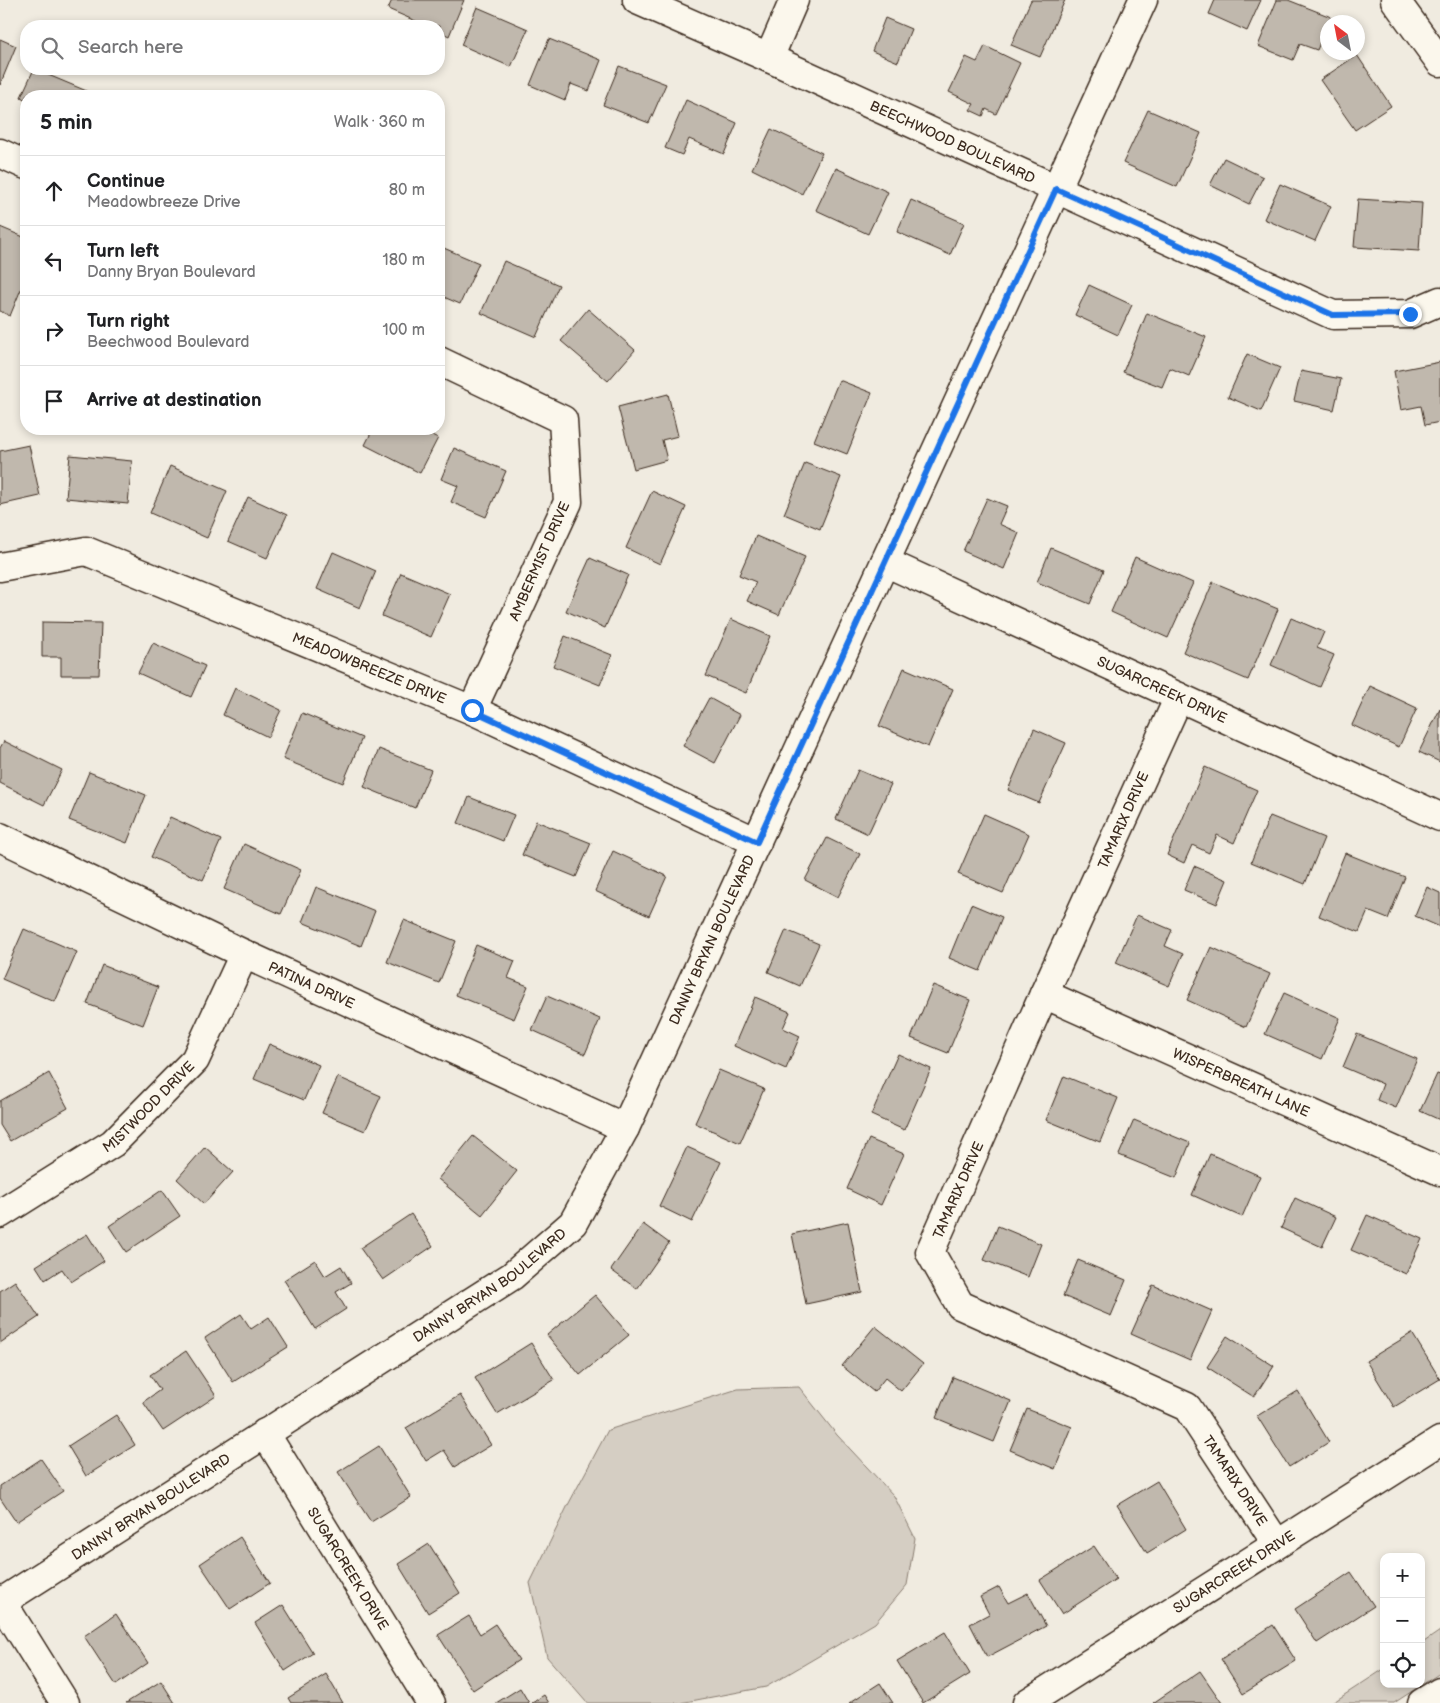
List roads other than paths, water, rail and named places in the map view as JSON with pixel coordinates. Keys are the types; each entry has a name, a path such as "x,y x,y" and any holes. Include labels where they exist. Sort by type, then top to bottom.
{"street":[{"name":"BEECHWOOD BOULEVARD","path":"637,0 769,58 1333,315 1410,314 1440,301"},
{"path":"769,58 794,0"},
{"name":"DANNY BRYAN BOULEVARD","path":"1,1603 512,1276 573,1223 626,1128 1143,0"},
{"path":"1395,0 1440,62"},
{"path":"0,153 20,163"},
{"name":"AMBERMIST DRIVE","path":"445,364 563,420 568,502 472,710"},
{"name":"MEADOWBREEZE DRIVE","path":"0,567 86,551 472,710 757,842"},
{"name":"SUGARCREEK DRIVE","path":"885,562 1440,818"},
{"name":"TAMARIX DRIVE","path":"1179,697 1044,994 930,1252 960,1305 1187,1407 1277,1544"},
{"name":"PATINA DRIVE","path":"0,837 244,954 626,1128"},
{"name":"MISTWOOD DRIVE","path":"0,1214 113,1143 194,1060 244,954"},
{"name":"WISPERBREATH LANE","path":"1044,994 1440,1171"},
{"name":"SUGARCREEK DRIVE","path":"265,1433 431,1703"},
{"name":"SUGARCREEK DRIVE","path":"1027,1703 1440,1441"},
{"path":"1,1603 65,1703"},
{"path":"1422,1703 1440,1692"}]}
